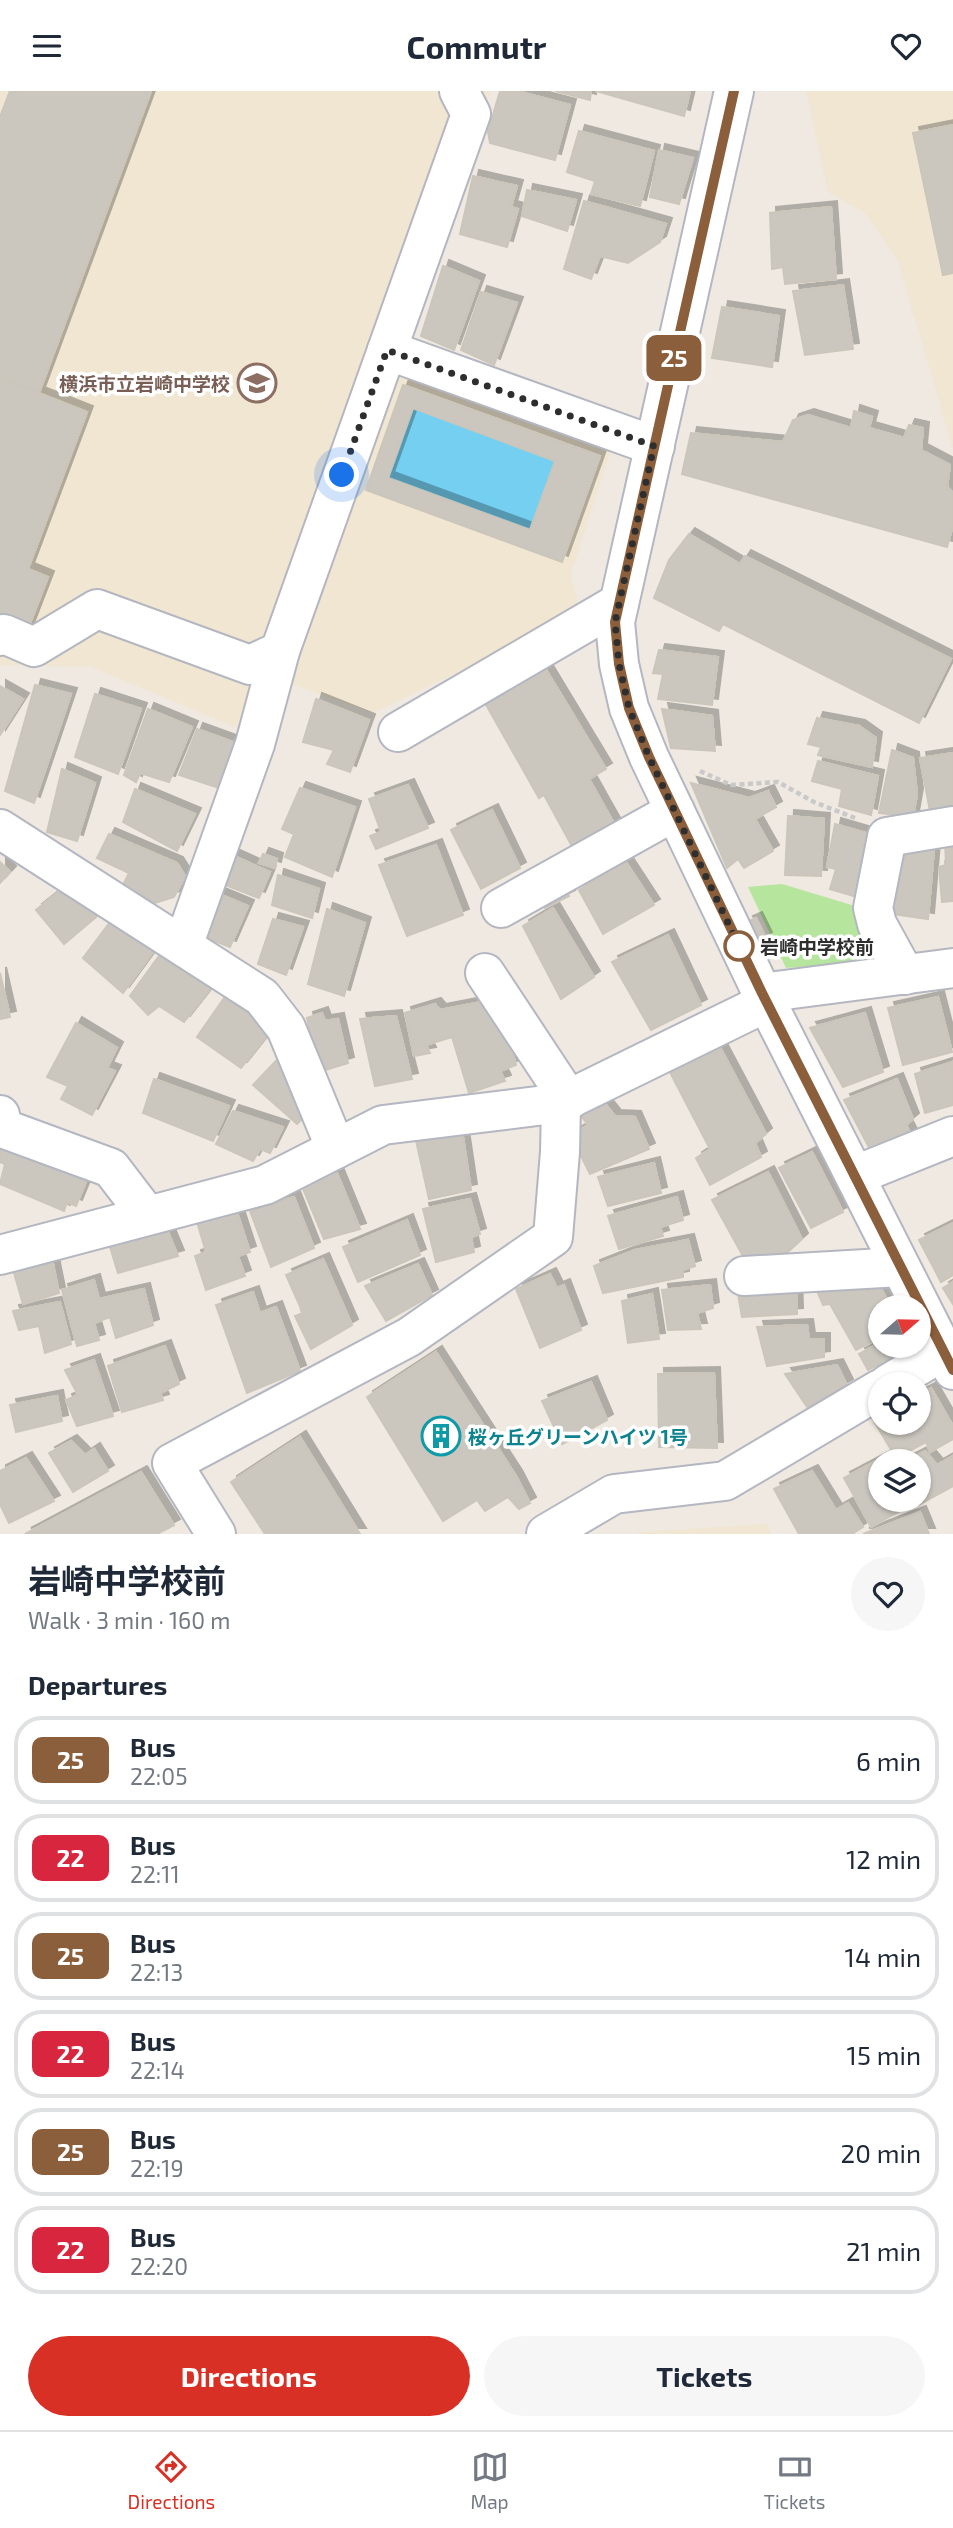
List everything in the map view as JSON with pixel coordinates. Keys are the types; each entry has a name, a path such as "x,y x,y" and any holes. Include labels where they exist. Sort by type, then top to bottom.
{"street":[{"path":"183,946 255,744 280,651 471,114 458,91"},
{"path":"734,91 615,622 619,664 629,708 649,757 764,998 950,1362 921,1372"},
{"path":"387,350 654,446"},
{"path":"398,732 619,604"},
{"path":"0,636 34,647 97,609 250,665 280,651"},
{"path":"501,908 675,811"},
{"path":"905,975 877,924 873,908 887,837 953,826"},
{"path":"0,829 261,997 286,1028 336,1149"},
{"path":"0,1255 265,1185 383,1125 565,1101 764,998 953,968"},
{"path":"216,1534 172,1463 409,1337 553,1237 565,1101 485,973"},
{"path":"0,1115 2,1128 111,1168 147,1215"},
{"path":"856,1175 953,1136"},
{"path":"744,1276 900,1267"},
{"path":"547,1534 614,1494 725,1481 868,1396"}],"path":[{"path":"649,757 673,759 732,785 778,782 814,802 877,827 887,837"}],"shaded area":[{"name":"横浜市立岩崎中学校","path":"0,91 491,91 408,343 620,422 571,574 580,613 373,713 283,681 247,732 91,667 0,665"},
{"path":"806,91 953,91 953,449 898,261 865,213 828,192"},
{"path":"768,1524 771,1534 636,1534 639,1532"}],"green space":[{"path":"782,884 855,906 883,960 786,968 748,887"}],"water":[{"path":"413,408 555,461 530,530 388,478"}],"building":[{"path":"10,91 151,91 39,393 0,378 0,117"},
{"path":"500,91 517,91 570,105 555,160 490,143 488,132"},
{"path":"555,91 591,91 590,100"},
{"path":"596,91 690,91 684,116"},
{"path":"953,125 953,273 943,275 913,133"},
{"path":"579,131 654,151 640,206 591,194 595,181 567,172"},
{"path":"659,150 693,158 679,204 650,197"},
{"path":"473,176 517,186 511,207 518,209 507,247 460,234"},
{"path":"527,190 576,200 567,231 522,216"},
{"path":"584,201 666,224 660,242 628,263 600,256 591,279 564,269"},
{"path":"831,207 836,279 785,284 783,267 772,269 770,213"},
{"path":"443,266 479,281 454,350 421,336"},
{"path":"843,285 853,349 805,355 793,291"},
{"path":"481,292 517,303 494,365 461,350"},
{"path":"722,307 779,316 772,367 712,358"},
{"path":"0,378 87,412 28,569 48,577 26,634 0,624"},
{"path":"403,385 600,456 562,562 366,490","holes":["413,408 555,461 530,530 388,478"]},
{"path":"854,411 872,417 869,428 904,438 909,425 923,428 921,450 950,465 947,487 953,493 953,525 947,547 682,474 691,433 783,442 793,420 808,415 851,428"},
{"path":"689,534 740,564 745,556 951,659 919,723 723,624 719,631 654,598 669,560"},
{"path":"659,650 718,657 712,705 658,699 663,674 653,673"},
{"path":"542,663 606,769 589,779 616,827 574,850 544,795 539,798 481,696"},
{"path":"35,685 71,694 34,803 5,791"},
{"path":"0,686 23,699 0,735"},
{"path":"95,694 141,709 118,774 75,757"},
{"path":"316,699 369,720 350,772 327,764 334,750 303,742"},
{"path":"148,709 192,727 169,782 140,773 136,782 124,775"},
{"path":"662,709 712,716 715,751 671,748"},
{"path":"817,718 859,726 876,738 872,767 818,755 821,747 808,744"},
{"path":"197,729 236,743 219,788 179,775"},
{"path":"892,750 913,758 917,794 913,817 879,813"},
{"path":"953,753 953,805 930,811 920,758"},
{"path":"818,761 878,776 871,815 839,806 842,789 812,781"},
{"path":"62,769 95,783 77,841 47,832"},
{"path":"691,783 749,798 768,791 776,807 755,819 773,851 744,868 738,859 727,868"},
{"path":"408,785 428,828 376,849 370,836 381,832 369,799"},
{"path":"300,788 355,807 332,877 285,857 294,834 282,829"},
{"path":"135,789 195,814 177,851 123,822"},
{"path":"492,810 520,868 481,889 451,830"},
{"path":"788,816 824,819 821,876 785,875"},
{"path":"835,824 869,834 857,897 830,889 836,869 827,867"},
{"path":"109,834 177,863 185,876 174,897 155,903 123,885 129,873 97,858"},
{"path":"953,840 953,901 942,902 939,867 946,865 945,841"},
{"path":"436,845 463,915 407,936 379,865"},
{"path":"896,848 934,849 928,919 892,914"},
{"path":"225,852 270,872 259,898 215,881"},
{"path":"263,854 277,859 275,868 259,863"},
{"path":"0,862 10,872 0,883"},
{"path":"626,862 654,905 603,934 579,890"},
{"path":"278,875 319,889 312,918 272,905"},
{"path":"69,884 96,917 64,944 36,910"},
{"path":"563,884 569,896 545,908 539,896"},
{"path":"214,892 248,906 230,947 199,935"},
{"path":"553,908 594,977 561,999 523,926"},
{"path":"327,909 365,923 344,996 308,984"},
{"path":"113,918 158,945 123,993 83,958"},
{"path":"756,918 766,938 757,943 747,922"},
{"path":"273,919 303,927 286,975 258,964"},
{"path":"668,935 701,1005 651,1030 612,962"},
{"path":"161,953 213,985 184,1022 159,1006 148,1015 130,996"},
{"path":"0,973 10,1017 0,1019"},
{"path":"938,997 952,1052 903,1065 888,1008"},
{"path":"224,998 272,1029 241,1068 197,1037"},
{"path":"497,999 516,1065 500,1071 505,1081 469,1093 452,1037 426,1045 430,1053 414,1056 405,1013 435,1004 440,1010"},
{"path":"322,1013 325,1021 338,1019 348,1063 319,1072 307,1018"},
{"path":"865,1013 883,1072 843,1087 810,1028"},
{"path":"396,1016 412,1079 375,1086 360,1019"},
{"path":"76,1023 117,1048 107,1068 115,1071 92,1115 61,1099 68,1086 47,1077"},
{"path":"714,1036 766,1134 755,1143 761,1157 710,1185 696,1158 710,1149 663,1059"},
{"path":"276,1061 306,1097 312,1110 297,1124 253,1085"},
{"path":"952,1062 953,1105 925,1113 915,1074"},
{"path":"154,1079 229,1106 213,1141 143,1113"},
{"path":"897,1079 913,1119 906,1125 912,1137 872,1153 844,1100"},
{"path":"603,1101 615,1116 635,1117 649,1149 590,1174 575,1144 576,1132 588,1125 578,1112"},
{"path":"233,1111 283,1127 270,1153 260,1149 253,1161 216,1144"},
{"path":"462,1130 471,1190 429,1199 415,1136"},
{"path":"0,1136 90,1172 76,1206 67,1202 64,1211 0,1184 5,1164 0,1162"},
{"path":"812,1152 843,1212 811,1228 779,1168"},
{"path":"332,1161 360,1229 324,1239 301,1184 325,1177 321,1165"},
{"path":"654,1163 661,1193 608,1206 598,1177"},
{"path":"768,1172 802,1239 788,1252 749,1267 712,1200"},
{"path":"294,1197 314,1248 271,1267 250,1211"},
{"path":"677,1197 683,1220 660,1227 663,1236 619,1249 608,1216"},
{"path":"470,1199 480,1234 471,1237 474,1252 436,1262 423,1209"},
{"path":"234,1203 250,1252 238,1256 245,1276 206,1290 195,1256 206,1252 194,1212"},
{"path":"407,1220 420,1255 358,1282 343,1247"},
{"path":"953,1223 953,1275 941,1282 919,1240"},
{"path":"165,1225 178,1256 118,1273 107,1237"},
{"path":"688,1240 695,1266 683,1270 683,1277 603,1293 594,1266 635,1250"},
{"path":"50,1249 59,1293 23,1304 10,1259"},
{"path":"323,1259 352,1325 311,1349 295,1316 303,1313 286,1275"},
{"path":"418,1264 432,1295 386,1321 365,1286"},
{"path":"550,1274 557,1288 564,1285 581,1330 540,1348 516,1289"},
{"path":"857,1277 867,1291 878,1283 884,1295 868,1295 868,1344 856,1350 830,1304 823,1305 815,1286"},
{"path":"94,1280 99,1299 144,1289 153,1325 116,1338 110,1317 94,1323 99,1340 77,1346 62,1290"},
{"path":"953,1282 953,1304 943,1288"},
{"path":"736,1283 796,1283 797,1314 742,1317"},
{"path":"710,1285 713,1308 697,1313 701,1329 668,1330 662,1290"},
{"path":"253,1292 260,1313 276,1307 300,1371 247,1393 216,1305"},
{"path":"652,1294 659,1339 628,1343 622,1301"},
{"path":"60,1302 71,1344 45,1353 39,1326 19,1330 13,1311"},
{"path":"807,1325 809,1339 824,1339 824,1357 767,1366 757,1327"},
{"path":"165,1346 179,1384 160,1393 163,1400 122,1412 108,1366"},
{"path":"868,1349 868,1358 892,1358 868,1370 859,1354"},
{"name":"桜ヶ丘グリーンハイツ 1号","path":"436,1352 516,1476 530,1503 519,1509 508,1497 485,1511 477,1500 443,1521 367,1397"},
{"path":"94,1360 113,1416 77,1426 66,1400 78,1395 65,1370"},
{"path":"837,1365 847,1385 807,1407 785,1374"},
{"path":"714,1373 717,1448 659,1447 658,1374"},
{"path":"591,1382 607,1420 562,1444 542,1401"},
{"path":"931,1388 953,1426 953,1439 931,1451 926,1442 913,1449 891,1449 882,1435 931,1435"},
{"path":"57,1396 62,1421 16,1432 10,1405"},
{"path":"300,1437 360,1534 265,1534 231,1482"},
{"path":"71,1441 85,1455 94,1449 108,1471 73,1492 49,1453"},
{"path":"953,1456 953,1486 931,1498 931,1458 937,1465"},
{"path":"26,1458 54,1501 9,1523 0,1504 0,1471"},
{"path":"868,1465 868,1512 898,1512 871,1527 844,1478"},
{"path":"812,1471 836,1510 848,1503 863,1527 852,1534 799,1534 774,1489"},
{"path":"141,1472 174,1525 157,1534 25,1534"},
{"path":"920,1512 929,1534 863,1534"}],"bus line":[{"name":"25","path":"734,91 615,622 619,664 629,708 649,757 762,993 953,1370"}],"place":[{"name":"横浜市立岩崎中学校","path":"257,383"},
{"name":"岩崎中学校前","path":"739,946"},
{"name":"桜ヶ丘グリーンハイツ 1号","path":"441,1436"}],"route":[{"path":"342,475 387,350 654,446 615,622 619,664 629,708 649,757 740,948 739,946"}]}
